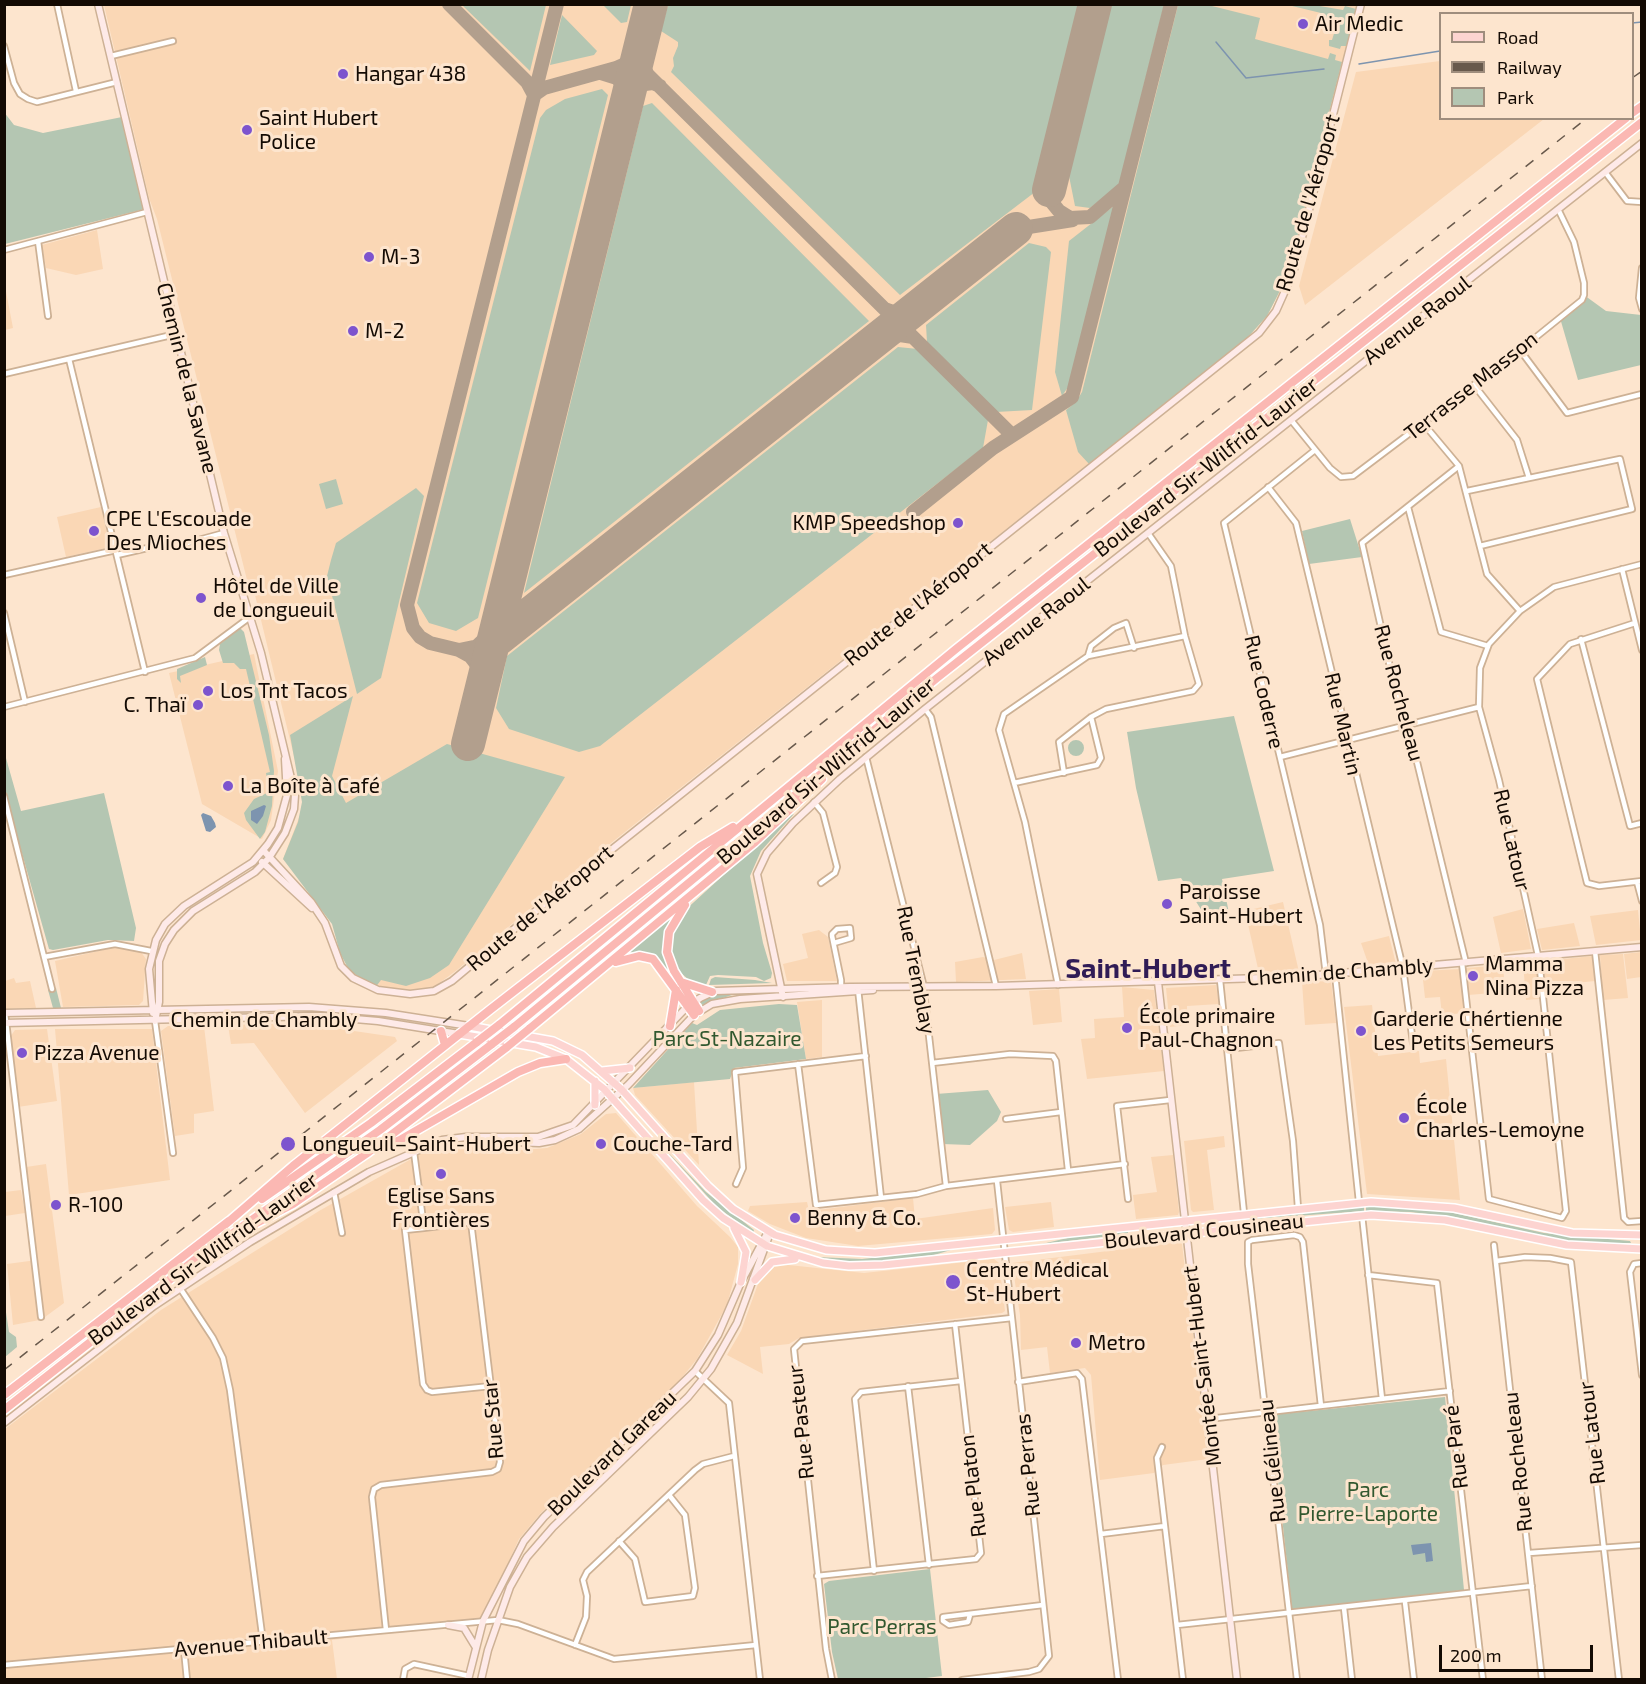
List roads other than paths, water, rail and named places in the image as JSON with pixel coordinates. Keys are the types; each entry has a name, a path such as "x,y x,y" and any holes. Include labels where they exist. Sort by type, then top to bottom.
{"highway":[{"name":"Boulevard Sir-Wilfrid-Laurier","path":"4,1395 226,1224 359,1132 499,1025 1029,591 1623,120"},
{"name":"Boulevard Sir-Wilfrid-Laurier","path":"4,1410 214,1246 380,1130 514,1027 671,900 851,748 1641,122"},
{"path":"214,1246 293,1204 366,1154 507,1047 610,965 788,814 851,748"},
{"path":"226,1224 293,1166 469,1026 700,847 755,814"},
{"path":"670,1026 678,986 669,958 667,942 672,924 690,897"},
{"path":"610,965 632,956 651,958 659,963 697,1013"},
{"path":"678,986 712,992"},
{"path":"441,1031 445,1045"},
{"path":"366,1154 400,1140 518,1071 540,1062 566,1059"}],"main road":[{"name":"Chemin de Chambly","path":"469,1026 553,1041 578,1052 622,1090"},
{"name":"Chemin de Chambly","path":"459,1034 536,1047 566,1059 595,1081 613,1099"},
{"path":"602,1071 630,1068"},
{"path":"595,1081 595,1105"},
{"name":"Boulevard Cousineau","path":"622,1090 718,1196 749,1221 769,1232 816,1248 854,1253 1359,1202 1413,1203 1454,1208 1578,1233 1641,1235"},
{"name":"Boulevard Cousineau","path":"613,1099 705,1203 732,1226 764,1244 801,1258 859,1266 1362,1215 1444,1220 1570,1246 1641,1249"},
{"path":"732,1226 746,1249 741,1282"},
{"path":"754,1280 772,1262 801,1258"}],"street":[{"path":"57,4 75,91"},
{"name":"Chemin de la Savane","path":"98,4 224,533 250,617 293,781 294,809 280,844 264,864 236,885 193,911 174,930 165,944 159,961 154,1010"},
{"name":"Route de l'Aéroport","path":"263,850 317,912 328,929 340,966 359,983 395,993 421,994 434,991 452,981 583,871 1247,344 1276,310 1293,273 1361,4"},
{"path":"111,56 173,41"},
{"path":"4,46 14,83 20,94 37,102 117,82"},
{"name":"Avenue Raoul","path":"782,988 758,883 758,870 774,844 814,802 925,709 1641,143"},
{"path":"1605,171 1627,201 1641,202"},
{"name":"Terrasse Masson","path":"1291,420 1341,477 1353,476 1520,350 1582,300 1584,295 1584,283 1574,242 1558,209"},
{"path":"4,250 147,212"},
{"path":"38,241 48,316"},
{"path":"1641,268 1639,298 1641,309"},
{"path":"4,374 176,334"},
{"path":"1520,350 1567,413 1641,394"},
{"path":"69,359 145,672"},
{"path":"1474,385 1518,440 1529,478"},
{"path":"1424,423 1459,466 1487,574 1520,611"},
{"name":"Rue Coderre","path":"1316,450 1224,523 1320,924 1326,975"},
{"path":"1467,491 1620,459 1632,509 1480,546"},
{"name":"Rue Rocheleau","path":"1459,466 1362,543 1390,667 1408,725 1464,963 1489,1199 1562,1218 1565,1215"},
{"name":"Rue Martin","path":"1268,487 1296,523 1403,968 1413,1043"},
{"path":"1408,507 1441,632 1488,646"},
{"path":"4,575 165,544 176,546 224,533"},
{"path":"1064,773 1059,742 1091,717 1106,709 1193,691 1199,684 1185,636 1171,566 1148,533"},
{"name":"Rue Latour","path":"1565,1215 1538,956 1499,780 1479,707 1480,668 1488,646 1520,611 1554,587 1641,564"},
{"path":"1622,570 1641,650"},
{"path":"4,613 25,702"},
{"path":"4,707 195,658 250,617"},
{"path":"1088,656 1091,646 1114,628 1126,623 1134,648"},
{"path":"1635,623 1570,644 1537,679 1587,883 1599,886 1640,881 1641,901"},
{"path":"1058,985 1025,822 999,730 1004,714 1088,656 1185,636"},
{"path":"1581,639 1630,826 1641,823"},
{"path":"1280,757 1479,707"},
{"path":"925,709 931,719 996,986"},
{"path":"1014,783 1094,767 1101,760 1091,717"},
{"name":"Chemin de la Savane","path":"155,1021 149,969 152,951 165,924 184,906 258,857 278,828 286,795 284,749"},
{"name":"Rue Tremblay","path":"866,757 923,987 946,1186"},
{"path":"4,796 52,989"},
{"path":"814,802 823,813 837,867 834,874 821,883"},
{"name":"Route de l'Aéroport","path":"258,857 317,912"},
{"path":"834,943 851,938 851,929 846,927 834,931 834,943 842,987"},
{"path":"44,957 115,944 152,951"},
{"name":"Chemin de Chambly","path":"622,1090 697,1013 731,1000 783,998 858,989 1058,985 1326,975 1641,947"},
{"path":"1595,951 1624,1218 1628,1222 1641,1221"},
{"path":"1335,974 1359,1202"},
{"path":"1220,980 1244,1213"},
{"name":"Montée Saint-Hubert","path":"1158,982 1237,1680"},
{"path":"782,988 783,998"},
{"name":"Chemin de Chambly","path":"615,1083 690,1005 712,992 782,988 858,989"},
{"path":"858,989 881,1198"},
{"name":"Chemin de Chambly","path":"5,1013 322,1007 386,1013 469,1026"},
{"path":"5,1013 41,1317"},
{"name":"Chemin de Chambly","path":"5,1023 320,1016 366,1019 459,1034"},
{"path":"155,1021 173,1153"},
{"path":"1228,1049 1279,1043 1293,1141 1298,1208"},
{"path":"932,1063 1010,1054 1053,1056 1068,1170"},
{"path":"736,1185 743,1168 735,1072 866,1056"},
{"path":"798,1064 816,1205 917,1194 946,1186 1125,1164"},
{"name":"Boulevard Sir-Wilfrid-Laurier","path":"4,1423 135,1320 180,1288 250,1242 334,1192 442,1140 466,1137 526,1138 550,1135 573,1125 615,1083"},
{"name":"Boulevard Sir-Wilfrid-Laurier","path":"466,1137 519,1144 550,1142 583,1126 622,1090"},
{"path":"1128,1199 1117,1106 1170,1100"},
{"path":"1006,1119 1061,1112"},
{"path":"414,1152 424,1228 405,1230 423,1384 432,1392 491,1386"},
{"name":"Rue Perras","path":"962,1680 1029,1672 1045,1663 1049,1656 997,1181"},
{"path":"334,1192 342,1233"},
{"path":"1362,1215 1382,1399"},
{"name":"Rue Star","path":"386,1630 372,1497 374,1489 381,1485 492,1472 498,1469 500,1462 471,1222 424,1228"},
{"name":"Boulevard Gareau","path":"481,1680 510,1587 540,1540 704,1379 728,1342 754,1280 769,1232"},
{"name":"Rue Gélineau","path":"1297,1680 1248,1263 1248,1242 1294,1235 1300,1237 1303,1242 1321,1406"},
{"name":"Boulevard Gareau","path":"469,1678 483,1621 524,1541 544,1517 695,1371 718,1335 741,1282 764,1244"},
{"name":"Rue Rocheleau","path":"1494,1245 1542,1680"},
{"name":"Rue Latour","path":"1496,1261 1550,1258 1571,1262 1606,1549 1619,1680"},
{"path":"1641,1263 1634,1264 1630,1272 1641,1375"},
{"name":"Rue Paré","path":"1368,1275 1437,1283 1482,1680"},
{"path":"180,1288 213,1338 223,1358 230,1390 263,1642"},
{"name":"Rue Pasteur","path":"832,1680 826,1649 794,1349 802,1341 1012,1318"},
{"name":"Rue Platon","path":"818,1576 976,1559 981,1554 955,1324"},
{"path":"695,1371 729,1403 760,1680"},
{"path":"1018,1382 1077,1374 1083,1379 1118,1680"},
{"path":"874,1571 855,1399 861,1392 961,1381"},
{"path":"908,1386 929,1565"},
{"path":"1208,1419 1450,1391"},
{"path":"1162,1447 1157,1458 1182,1680"},
{"path":"575,1645 586,1617 587,1596 583,1580 587,1572 703,1464 734,1456"},
{"path":"619,1541 635,1559 645,1602 693,1596 695,1588 685,1515 669,1495"},
{"path":"1101,1534 1165,1526"},
{"path":"1528,1553 1641,1545"},
{"path":"1177,1625 1405,1602 1532,1586"},
{"path":"1405,1602 1414,1680"},
{"path":"970,1615 968,1622 949,1625 943,1621 943,1617 1044,1605"},
{"path":"1344,1608 1352,1680"},
{"path":"498,1620 614,1659 756,1645"},
{"name":"Avenue Thibault","path":"4,1665 498,1620"},
{"path":"448,1625 464,1628 476,1647"},
{"path":"184,1649 188,1680"},
{"path":"403,1680 405,1670 414,1664 469,1678"}],"water":[{"path":"266,806 263,816 257,824 251,820 251,811"},
{"path":"203,813 211,816 215,823 216,827 210,832 206,831 201,815"},
{"path":"1431,1543 1433,1561 1426,1562 1425,1553 1413,1555 1411,1545"}],"waterway":[{"path":"1634,23 1642,22"},
{"path":"1216,42 1246,78 1324,69"},
{"path":"1359,64 1439,51"}],"railway":[{"path":"1634,77 1642,71"},
{"path":"4,1370 1584,120"}],"place":[{"name":"Air Medic","path":"1303,24"},
{"name":"Hangar 438","path":"343,74"},
{"name":"Saint Hubert Police","path":"247,130"},
{"name":"M-3","path":"369,257"},
{"name":"M-2","path":"353,331"},
{"name":"KMP Speedshop","path":"958,523"},
{"name":"CPE L'Escouade Des Mioches","path":"94,531"},
{"name":"Hôtel de Ville de Longueuil","path":"201,598"},
{"name":"Los Tnt Tacos","path":"208,691"},
{"name":"C. Thaï","path":"198,705"},
{"name":"La Boîte à Café","path":"228,786"},
{"name":"Paroisse Saint-Hubert","path":"1167,904"},
{"name":"Mamma Nina Pizza","path":"1473,976"},
{"name":"École primaire Paul-Chagnon","path":"1127,1028"},
{"name":"Garderie Chértienne Les Petits Semeurs","path":"1361,1031"},
{"name":"Pizza Avenue","path":"22,1053"},
{"name":"École Charles-Lemoyne","path":"1404,1118"},
{"name":"Longueuil–Saint-Hubert","path":"288,1144"},
{"name":"Couche-Tard","path":"601,1144"},
{"name":"Eglise Sans Frontières","path":"441,1174"},
{"name":"R-100","path":"56,1205"},
{"name":"Benny & Co.","path":"795,1218"},
{"name":"Centre Médical St-Hubert","path":"953,1282"},
{"name":"Metro","path":"1076,1343"}],"district":[{"name":"Saint-Hubert","path":"1148,969"}],"park label":[{"name":"Parc St-Nazaire","path":"727,1039"},
{"name":"Parc Pierre-Laporte","path":"1368,1502"},
{"name":"Parc Perras","path":"882,1627"}]}
